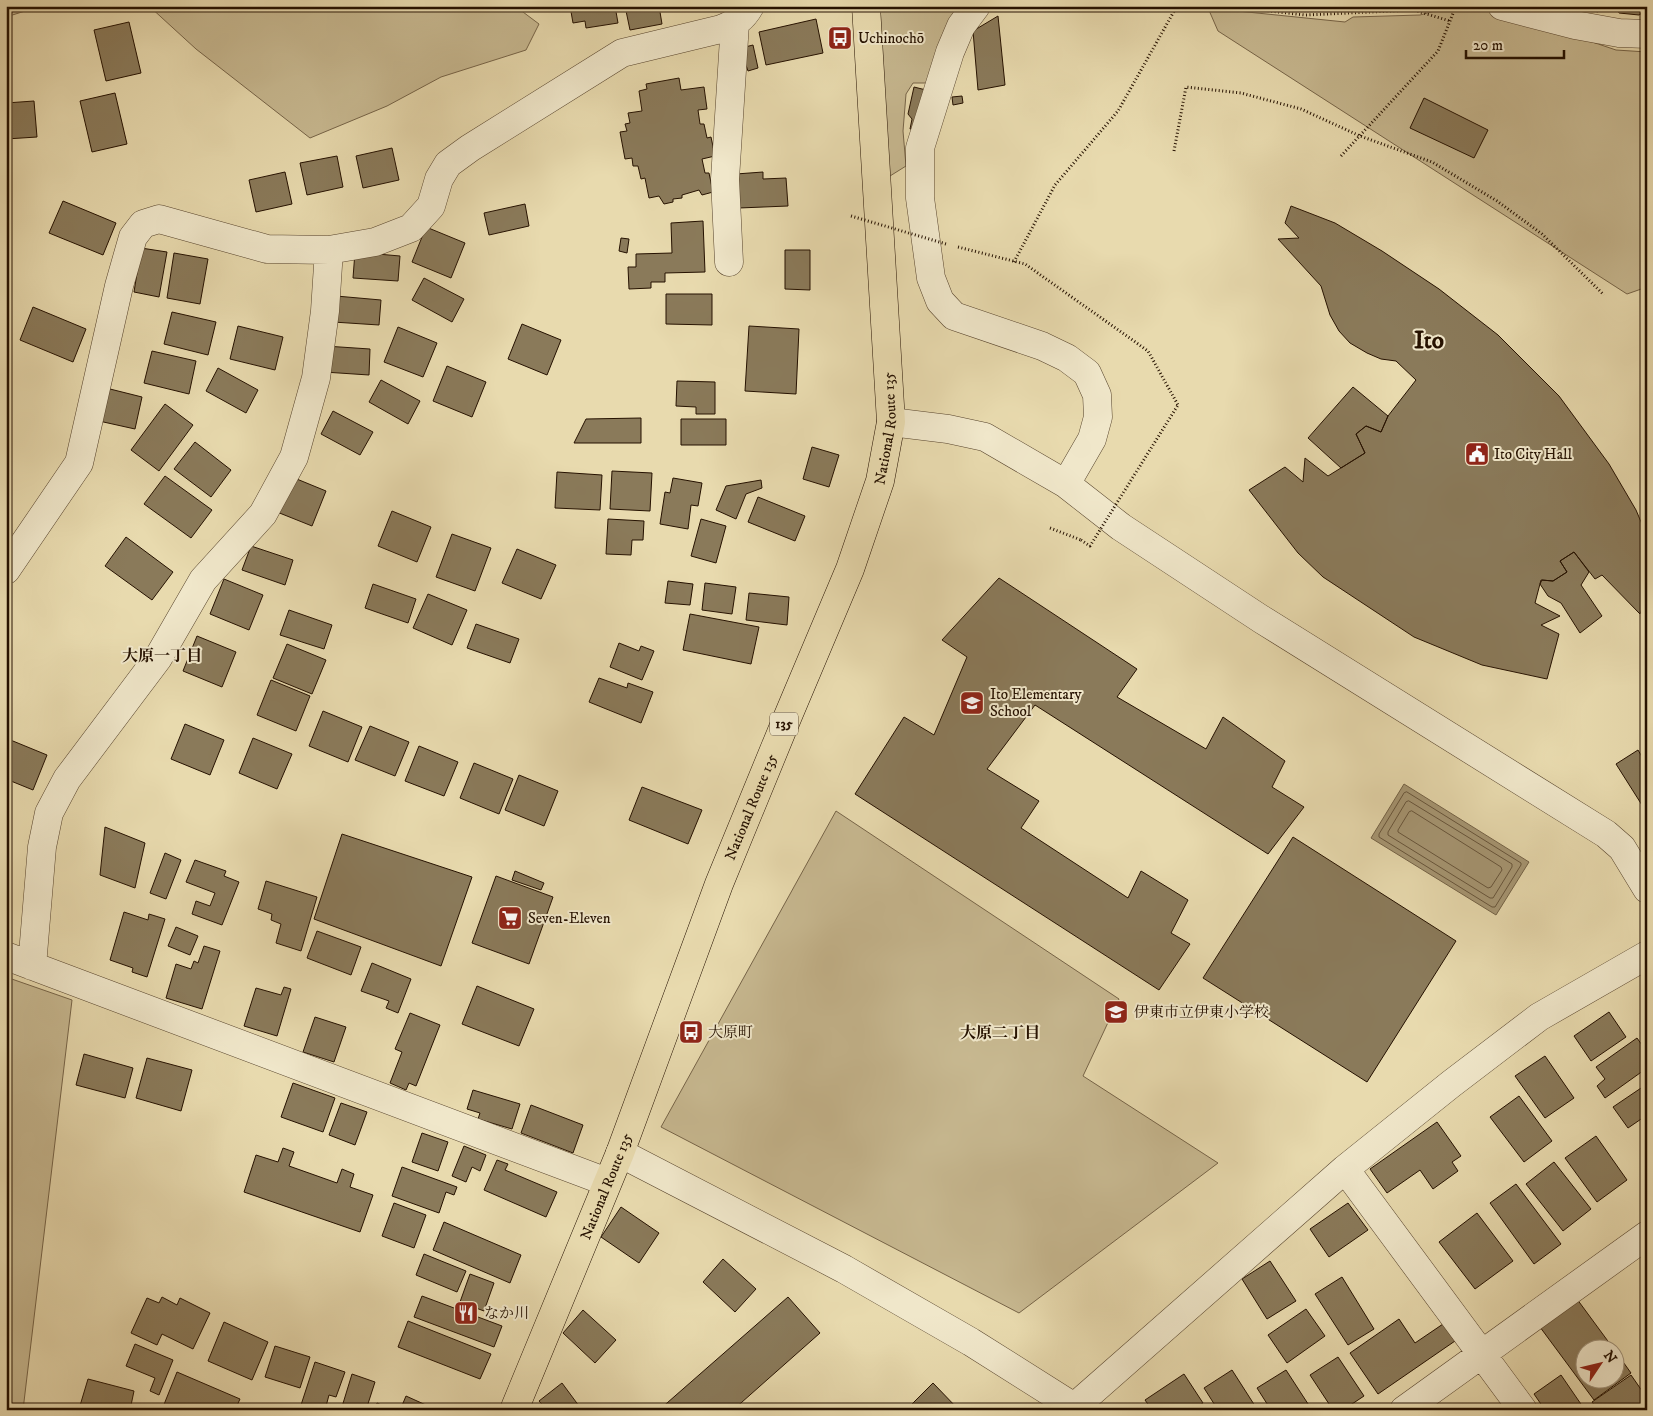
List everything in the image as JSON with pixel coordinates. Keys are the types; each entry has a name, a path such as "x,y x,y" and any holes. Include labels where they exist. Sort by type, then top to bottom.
{"highway":[{"name":"National Route 135","path":"514,1410 620,1154 719,884 850,569 880,481 891,422 866,6"}],"street":[{"path":"976,6 961,26 950,52 920,148 920,198 932,278 940,300 954,316 1042,346 1067,358 1087,373 1097,395 1098,417 1092,439 1066,484"},
{"path":"1502,6 1610,32 1647,34"},
{"path":"6,570 79,463 119,286 133,237 143,224 159,219 267,249 330,250 375,242 411,228 431,206 439,179 448,164 470,148 622,53 721,29 742,15"},
{"path":"729,262 725,179 742,15"},
{"path":"32,966 42,847 48,813 67,779 158,658 203,580 263,514 294,457 316,378 325,311 330,250"},
{"path":"891,422 948,429 985,437 1066,484 1121,527 1261,619 1606,834 1622,848 1647,889"},
{"path":"620,1154 844,1269 971,1342 1074,1409 1345,1169 1451,1084 1539,1017 1647,955"},
{"path":"6,956 608,1182"},
{"path":"1345,1169 1523,1410"},
{"path":"1404,1410 1647,1236"}],"path":[{"path":"1014,262 1055,185 1118,111 1177,6"},
{"path":"1226,6 1305,15 1413,10 1450,21"},
{"path":"1341,156 1438,51 1456,6"},
{"path":"1174,151 1186,87 1240,93 1301,109 1360,136 1432,162 1497,201 1542,234 1604,295"},
{"path":"852,216 946,244 1025,264 1148,351 1178,405 1090,546 1081,540 1050,528"}],"shaded area":[{"path":"6,6 41,6 6,17"},
{"path":"149,6 515,6 539,24 526,50 441,77 387,106 310,138 196,49"},
{"path":"874,6 967,6 931,83 913,83 906,94 903,131 906,166 890,176 880,168"},
{"path":"1453,6 1486,6 1616,50 1647,52 1647,287 1627,294 1218,31 1208,8 1345,22 1353,17 1420,15"},
{"path":"836,811 1119,999 1083,1076 1218,1163 1019,1313 661,1127"},
{"path":"6,977 72,1000 23,1410 6,1410"}],"water":[{"path":"1404,784 1529,862 1496,915 1371,838"}],"building":[{"path":"570,6 615,6 618,23 586,28 585,21 573,23"},
{"path":"625,6 659,6 662,24 630,30"},
{"path":"1575,6 1599,6 1598,12"},
{"path":"1615,6 1647,6 1647,10 1639,15 1619,13"},
{"path":"998,16 1005,85 978,90 973,31"},
{"path":"816,19 823,53 766,65 759,32"},
{"path":"129,22 141,73 106,81 94,30"},
{"path":"753,45 758,68 748,71 744,59 745,47"},
{"path":"679,78 681,90 704,87 707,109 698,110 700,124 704,124 707,138 711,137 715,156 702,159 705,173 709,173 713,192 702,195 699,190 682,195 682,198 673,199 673,202 664,204 659,196 649,198 645,178 641,179 638,166 633,166 632,158 625,159 620,132 627,131 625,124 630,123 628,113 642,111 639,91 647,89 646,84"},
{"path":"914,87 926,90 916,129 910,129 912,119 908,114"},
{"path":"115,93 127,144 92,152 80,101"},
{"path":"962,96 963,103 953,105 952,97"},
{"path":"1424,98 1488,130 1474,158 1410,128"},
{"path":"34,101 37,137 6,139 6,103"},
{"path":"392,148 399,180 363,188 356,156"},
{"path":"337,156 343,187 307,195 300,163"},
{"path":"285,172 292,204 256,212 249,180"},
{"path":"763,172 763,179 786,178 788,206 739,208 736,174"},
{"path":"63,201 116,223 103,255 49,233"},
{"path":"525,204 529,226 489,235 484,213"},
{"path":"1291,206 1335,223 1382,251 1439,289 1498,335 1559,396 1609,464 1636,510 1647,536 1647,601 1645,599 1640,614 1602,575 1595,579 1574,552 1560,561 1567,572 1553,581 1541,580 1535,603 1560,616 1541,625 1559,634 1547,679 1482,665 1414,637 1323,577 1298,553 1249,490 1285,467 1303,482 1305,458 1328,476 1365,453 1356,434 1366,426 1381,432 1388,416 1416,380 1396,361 1381,359 1367,353 1350,343 1339,331 1330,315 1321,286 1278,239 1299,238 1285,223"},
{"path":"703,221 705,272 665,273 665,282 651,282 651,288 629,289 628,267 636,267 636,254 672,253 671,223"},
{"path":"426,227 465,243 451,278 412,262"},
{"path":"621,238 629,239 627,253 619,251"},
{"path":"141,248 167,252 159,297 134,292"},
{"path":"785,250 810,250 810,290 785,289"},
{"path":"355,252 400,256 398,281 353,278"},
{"path":"174,253 208,259 200,304 167,298"},
{"path":"424,278 464,299 452,322 412,300"},
{"path":"666,294 712,294 712,325 666,324"},
{"path":"336,296 381,300 379,325 333,322"},
{"path":"33,307 86,329 73,362 20,340"},
{"path":"172,312 216,322 208,355 164,344"},
{"path":"522,324 561,340 547,375 508,359"},
{"path":"238,326 283,337 275,370 230,359"},
{"path":"749,326 799,329 796,394 745,391"},
{"path":"398,327 437,343 423,377 384,362"},
{"path":"325,346 370,349 369,375 324,372"},
{"path":"152,351 196,361 189,394 144,383"},
{"path":"447,366 486,382 472,417 433,401"},
{"path":"218,368 258,390 246,413 206,391"},
{"path":"381,380 420,401 408,424 369,402"},
{"path":"677,381 715,382 715,414 696,414 696,407 676,406"},
{"path":"98,386 142,397 135,429 90,419"},
{"path":"1353,387 1388,416 1381,432 1366,426 1356,434 1365,453 1341,468 1308,438"},
{"path":"165,404 193,425 159,471 131,450"},
{"path":"333,411 373,432 360,455 321,434"},
{"path":"641,418 641,443 574,443 586,419"},
{"path":"681,419 726,419 726,445 681,445"},
{"path":"195,442 231,470 211,497 174,469"},
{"path":"812,447 839,455 829,487 803,479"},
{"path":"612,471 652,473 650,511 610,509"},
{"path":"557,472 602,475 600,510 555,508"},
{"path":"287,475 326,491 312,526 272,510"},
{"path":"165,476 212,510 191,538 144,504"},
{"path":"673,478 702,483 698,506 691,505 688,529 660,524 665,492 670,493"},
{"path":"761,480 762,488 746,494 736,519 716,510 726,486"},
{"path":"758,497 805,516 795,541 748,522"},
{"path":"392,511 431,527 417,562 378,546"},
{"path":"608,519 644,521 643,540 632,540 631,555 606,554"},
{"path":"701,519 726,526 716,563 691,556"},
{"path":"452,534 491,548 475,591 436,577"},
{"path":"126,537 173,572 152,600 105,566"},
{"path":"251,546 293,560 285,585 242,570"},
{"path":"517,549 556,565 541,599 502,583"},
{"path":"1574,552 1589,572 1581,585 1602,616 1580,633 1561,603 1548,596 1540,584 1542,580 1553,581 1567,572 1560,561"},
{"name":"伊東市立伊東小学校","path":"999,578 1137,669 1117,697 1206,749 1223,717 1285,761 1272,787 1304,807 1268,854 1035,705 987,769 1039,801 1021,828 1128,898 1141,871 1188,900 1171,933 1190,944 1159,990 855,794 904,717 934,735 967,657 942,640"},
{"path":"224,579 263,595 249,630 210,614"},
{"path":"668,581 693,584 690,605 665,603"},
{"path":"705,583 736,587 732,614 702,610"},
{"path":"373,584 416,599 408,623 365,608"},
{"path":"749,593 789,597 787,625 746,620"},
{"path":"428,594 467,610 452,645 413,628"},
{"path":"289,610 332,625 324,649 280,635"},
{"path":"690,614 759,627 751,664 683,650"},
{"path":"476,624 519,639 510,663 467,648"},
{"path":"197,636 236,652 222,687 183,671"},
{"path":"619,643 639,651 641,646 654,651 642,680 610,667"},
{"path":"287,644 326,660 312,694 273,678"},
{"path":"599,678 627,688 628,683 653,692 641,723 589,702"},
{"path":"271,680 310,696 296,731 257,715"},
{"path":"323,711 362,727 348,762 309,746"},
{"path":"185,724 224,740 210,775 171,759"},
{"path":"370,726 409,742 395,776 355,760"},
{"path":"253,738 292,754 277,789 239,773"},
{"path":"8,739 47,755 33,790 6,779 6,744"},
{"path":"419,746 458,762 444,796 405,781"},
{"path":"1638,750 1647,765 1647,813 1616,764"},
{"path":"474,763 513,779 499,814 460,798"},
{"path":"519,775 558,791 544,826 505,810"},
{"path":"642,787 702,810 688,844 629,820"},
{"path":"105,827 145,843 135,888 100,875"},
{"path":"342,834 472,877 441,966 314,919"},
{"path":"1293,837 1456,941 1367,1082 1203,978"},
{"path":"165,853 181,860 166,899 150,893"},
{"path":"195,860 226,871 224,876 239,882 222,925 192,914 196,901 210,906 215,893 186,882"},
{"path":"515,871 544,883 541,890 512,880"},
{"path":"496,876 553,897 529,964 472,943"},
{"path":"266,881 317,897 301,951 276,943 281,924 271,920 272,914 258,909"},
{"path":"124,912 148,920 149,914 165,919 147,977 132,972 133,968 110,960"},
{"path":"176,927 198,936 190,955 168,946"},
{"path":"317,931 361,947 351,975 307,958"},
{"path":"204,946 220,951 202,1009 166,998 176,964 191,969 194,961 198,963"},
{"path":"372,963 411,979 398,1013 386,1008 389,1001 361,991"},
{"path":"477,986 534,1009 519,1046 462,1024"},
{"path":"284,987 291,989 277,1036 244,1026 256,988 281,995"},
{"path":"1609,1012 1626,1037 1591,1061 1574,1036"},
{"path":"410,1013 440,1025 416,1086 409,1083 406,1090 390,1083 402,1052 395,1049"},
{"path":"315,1017 346,1027 334,1062 303,1052"},
{"path":"1637,1038 1647,1052 1647,1068 1605,1098 1597,1086 1605,1079 1596,1067"},
{"path":"84,1054 133,1068 125,1098 76,1085"},
{"path":"1545,1056 1574,1098 1545,1118 1515,1076"},
{"path":"147,1058 192,1070 181,1111 136,1098"},
{"path":"293,1083 335,1098 323,1132 281,1117"},
{"path":"1647,1084 1647,1115 1628,1128 1613,1107"},
{"path":"473,1090 520,1104 512,1129 478,1119 480,1113 467,1109"},
{"path":"1519,1096 1552,1141 1524,1162 1490,1117"},
{"path":"341,1103 367,1112 355,1145 329,1135"},
{"path":"531,1105 583,1125 573,1153 521,1133"},
{"path":"1437,1122 1461,1156 1452,1162 1458,1171 1433,1189 1420,1170 1387,1193 1370,1169"},
{"path":"422,1133 448,1142 438,1171 412,1162"},
{"path":"1596,1136 1627,1180 1597,1202 1565,1158"},
{"path":"464,1146 486,1155 480,1171 472,1167 466,1182 452,1176"},
{"path":"283,1148 294,1152 289,1166 337,1183 342,1169 354,1174 350,1187 373,1195 360,1232 244,1192 256,1155 278,1162"},
{"path":"497,1160 508,1164 505,1170 557,1192 546,1217 484,1190"},
{"path":"1554,1162 1591,1209 1563,1231 1526,1184"},
{"path":"402,1167 457,1187 454,1195 446,1192 439,1213 392,1196"},
{"path":"1516,1184 1561,1244 1534,1264 1490,1203"},
{"path":"394,1203 426,1215 414,1248 382,1236"},
{"path":"1348,1203 1368,1230 1329,1257 1310,1229"},
{"path":"621,1207 659,1233 639,1263 601,1237"},
{"path":"1477,1213 1513,1261 1475,1289 1439,1242"},
{"path":"444,1222 521,1255 510,1283 433,1250"},
{"path":"424,1254 466,1271 457,1292 416,1275"},
{"path":"723,1259 756,1289 735,1312 703,1282"},
{"path":"1270,1261 1296,1301 1267,1319 1242,1279"},
{"path":"470,1274 494,1283 484,1311 460,1302"},
{"path":"1342,1277 1374,1329 1348,1345 1315,1294"},
{"path":"1574,1295 1606,1338 1576,1338 1576,1376 1537,1323"},
{"path":"422,1296 502,1326 494,1347 414,1317"},
{"path":"162,1297 177,1305 180,1298 210,1313 193,1349 162,1334 157,1345 131,1333 147,1298 159,1303"},
{"path":"788,1297 820,1333 733,1410 659,1410"},
{"path":"1306,1309 1325,1336 1287,1363 1268,1335"},
{"path":"583,1310 616,1340 595,1363 563,1333"},
{"path":"1399,1319 1415,1343 1443,1324 1455,1341 1378,1394 1350,1353"},
{"path":"408,1321 491,1354 480,1379 398,1347"},
{"path":"224,1322 268,1342 252,1380 208,1361"},
{"path":"135,1344 173,1360 159,1395 150,1391 155,1378 126,1366"},
{"path":"275,1346 310,1357 300,1388 265,1377"},
{"path":"1338,1357 1364,1396 1343,1410 1333,1410 1310,1375"},
{"path":"315,1362 345,1372 336,1397 329,1395 325,1410 314,1410 301,1405"},
{"path":"1626,1366 1631,1373 1626,1377"},
{"path":"1232,1370 1257,1410 1218,1410 1204,1388"},
{"path":"1286,1370 1312,1410 1271,1410 1257,1388"},
{"path":"177,1372 240,1399 235,1410 168,1410 163,1407"},
{"path":"352,1374 375,1382 366,1410 341,1410"},
{"path":"1184,1374 1203,1403 1192,1410 1152,1410 1145,1400"},
{"path":"1561,1375 1585,1410 1545,1410 1534,1394"},
{"path":"1631,1375 1647,1398 1647,1405 1640,1410 1598,1410 1592,1402 1612,1388 1626,1388 1626,1378"},
{"path":"88,1379 134,1391 130,1410 79,1409"},
{"path":"562,1383 582,1410 547,1410 539,1401"},
{"path":"933,1383 959,1410 913,1410 910,1406"},
{"path":"1585,1388 1610,1388 1594,1400"},
{"path":"406,1396 437,1410 404,1410 401,1408"},
{"path":"377,1403 393,1410 374,1410"}],"place":[{"name":"Uchinochō","path":"840,38"},
{"name":"Ito City Hall","path":"1477,454"},
{"name":"Ito Elementary School","path":"972,703"},
{"name":"Seven-Eleven","path":"510,918"},
{"name":"伊東市立伊東小学校","path":"1116,1012"},
{"name":"大原町","path":"691,1032"},
{"name":"なか川","path":"466,1313"}],"district":[{"name":"Ito","path":"1429,340"},
{"name":"大原一丁目","path":"162,656"},
{"name":"大原二丁目","path":"1000,1033"}]}
